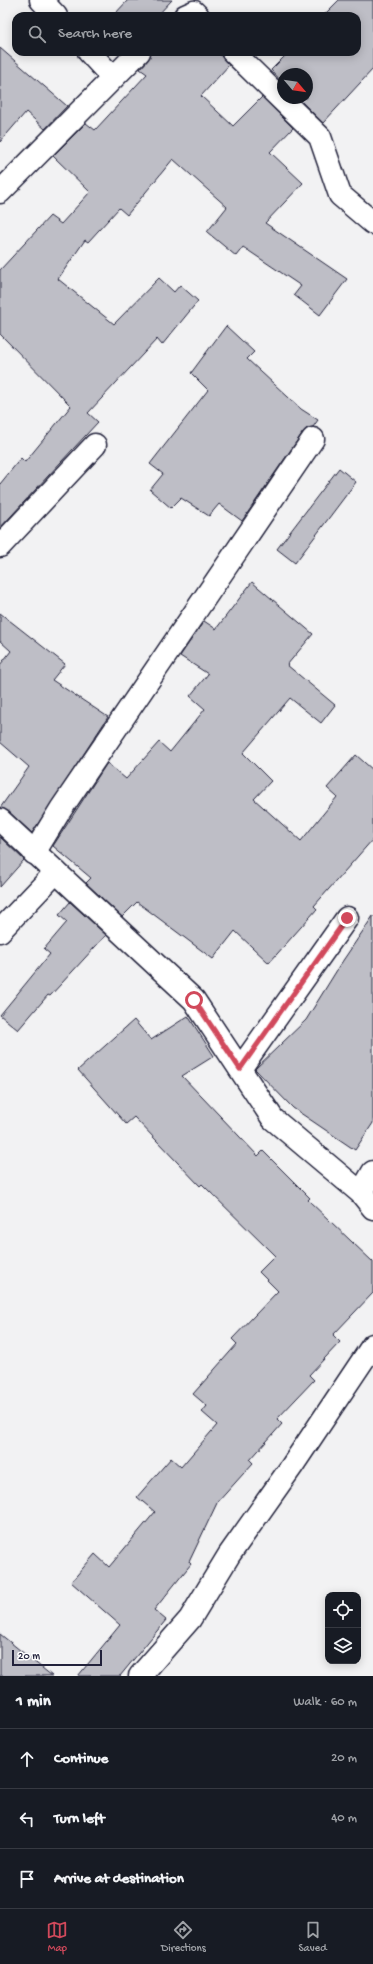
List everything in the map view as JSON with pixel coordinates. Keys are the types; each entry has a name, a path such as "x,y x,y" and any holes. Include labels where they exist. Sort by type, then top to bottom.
{"street":[{"path":"41,0 52,12"},
{"path":"93,56 113,78"},
{"path":"0,192 135,56"},
{"path":"237,56 320,137 340,195 373,224"},
{"path":"34,853 61,810 313,439"},
{"path":"0,546 95,444"},
{"path":"0,820 194,1000 273,1119 367,1200 373,1172"},
{"path":"0,931 56,872"},
{"path":"240,1069 347,918"},
{"path":"140,1676 190,1619 230,1555 373,1345"}],"building":[{"path":"128,0 172,0 161,12 117,12"},
{"path":"339,0 373,0 373,69 323,123 304,104 313,104 313,68 277,68 277,76 271,70 285,56 361,56 361,12 327,12"},
{"path":"0,48 67,106 45,129 26,112 0,142"},
{"path":"150,56 221,56 229,65 201,96 233,126 262,97 293,128 270,152 303,183 265,223 347,279 320,315 294,295 301,286 243,247 236,256 207,232 227,207 173,159 127,215 119,208 88,242 85,240 58,279 114,324 159,278 174,292 180,285 198,301 162,345 157,339 88,413 98,422 0,528 0,484 21,458 25,462 71,406 0,334 0,270 50,216 61,224 90,192 53,156 86,123 95,130 147,74 140,69"},
{"path":"226,326 254,352 247,359 301,409 318,420 313,427 307,428 303,432 242,521 219,504 209,516 181,498 171,508 150,490 163,474 150,464 208,390 191,373"},
{"path":"339,468 356,482 295,563 277,549"},
{"path":"252,582 313,634 287,665 335,705 321,723 290,698 243,753 271,781 254,799 301,841 337,797 327,788 356,755 373,770 373,839 314,906 317,909 269,963 235,931 213,959 137,902 122,917 86,883 91,878 53,846 107,763 126,779 159,742 170,752 205,709 190,696 208,674 180,656 204,621 216,629"},
{"path":"0,613 65,664 52,680 108,717 32,833 8,811 0,808 29,767 0,742 0,665 11,651 0,641"},
{"path":"0,837 24,860 0,887"},
{"path":"70,902 106,935 50,996 48,995 18,1030 0,1015 50,954 44,949 67,922 59,915"},
{"path":"373,916 373,1123 355,1150 293,1108 255,1069 306,1020"},
{"path":"188,1016 214,1056 182,1076 258,1156 263,1151 310,1198 308,1200 373,1262 373,1293 333,1335 340,1342 309,1375 314,1380 277,1419 282,1424 250,1460 253,1463 217,1503 189,1562 191,1564 154,1610 166,1620 120,1676 78,1676 120,1625 71,1582 95,1554 109,1567 155,1512 137,1497 171,1458 181,1467 217,1425 202,1412 207,1406 193,1394 237,1344 232,1339 278,1291 259,1272 275,1256 202,1184 200,1186 134,1117 126,1124 78,1070 134,1020 151,1040"},
{"path":"0,1634 52,1676 0,1676"}],"route":[{"path":"194,1000 240,1069 347,918"}]}
